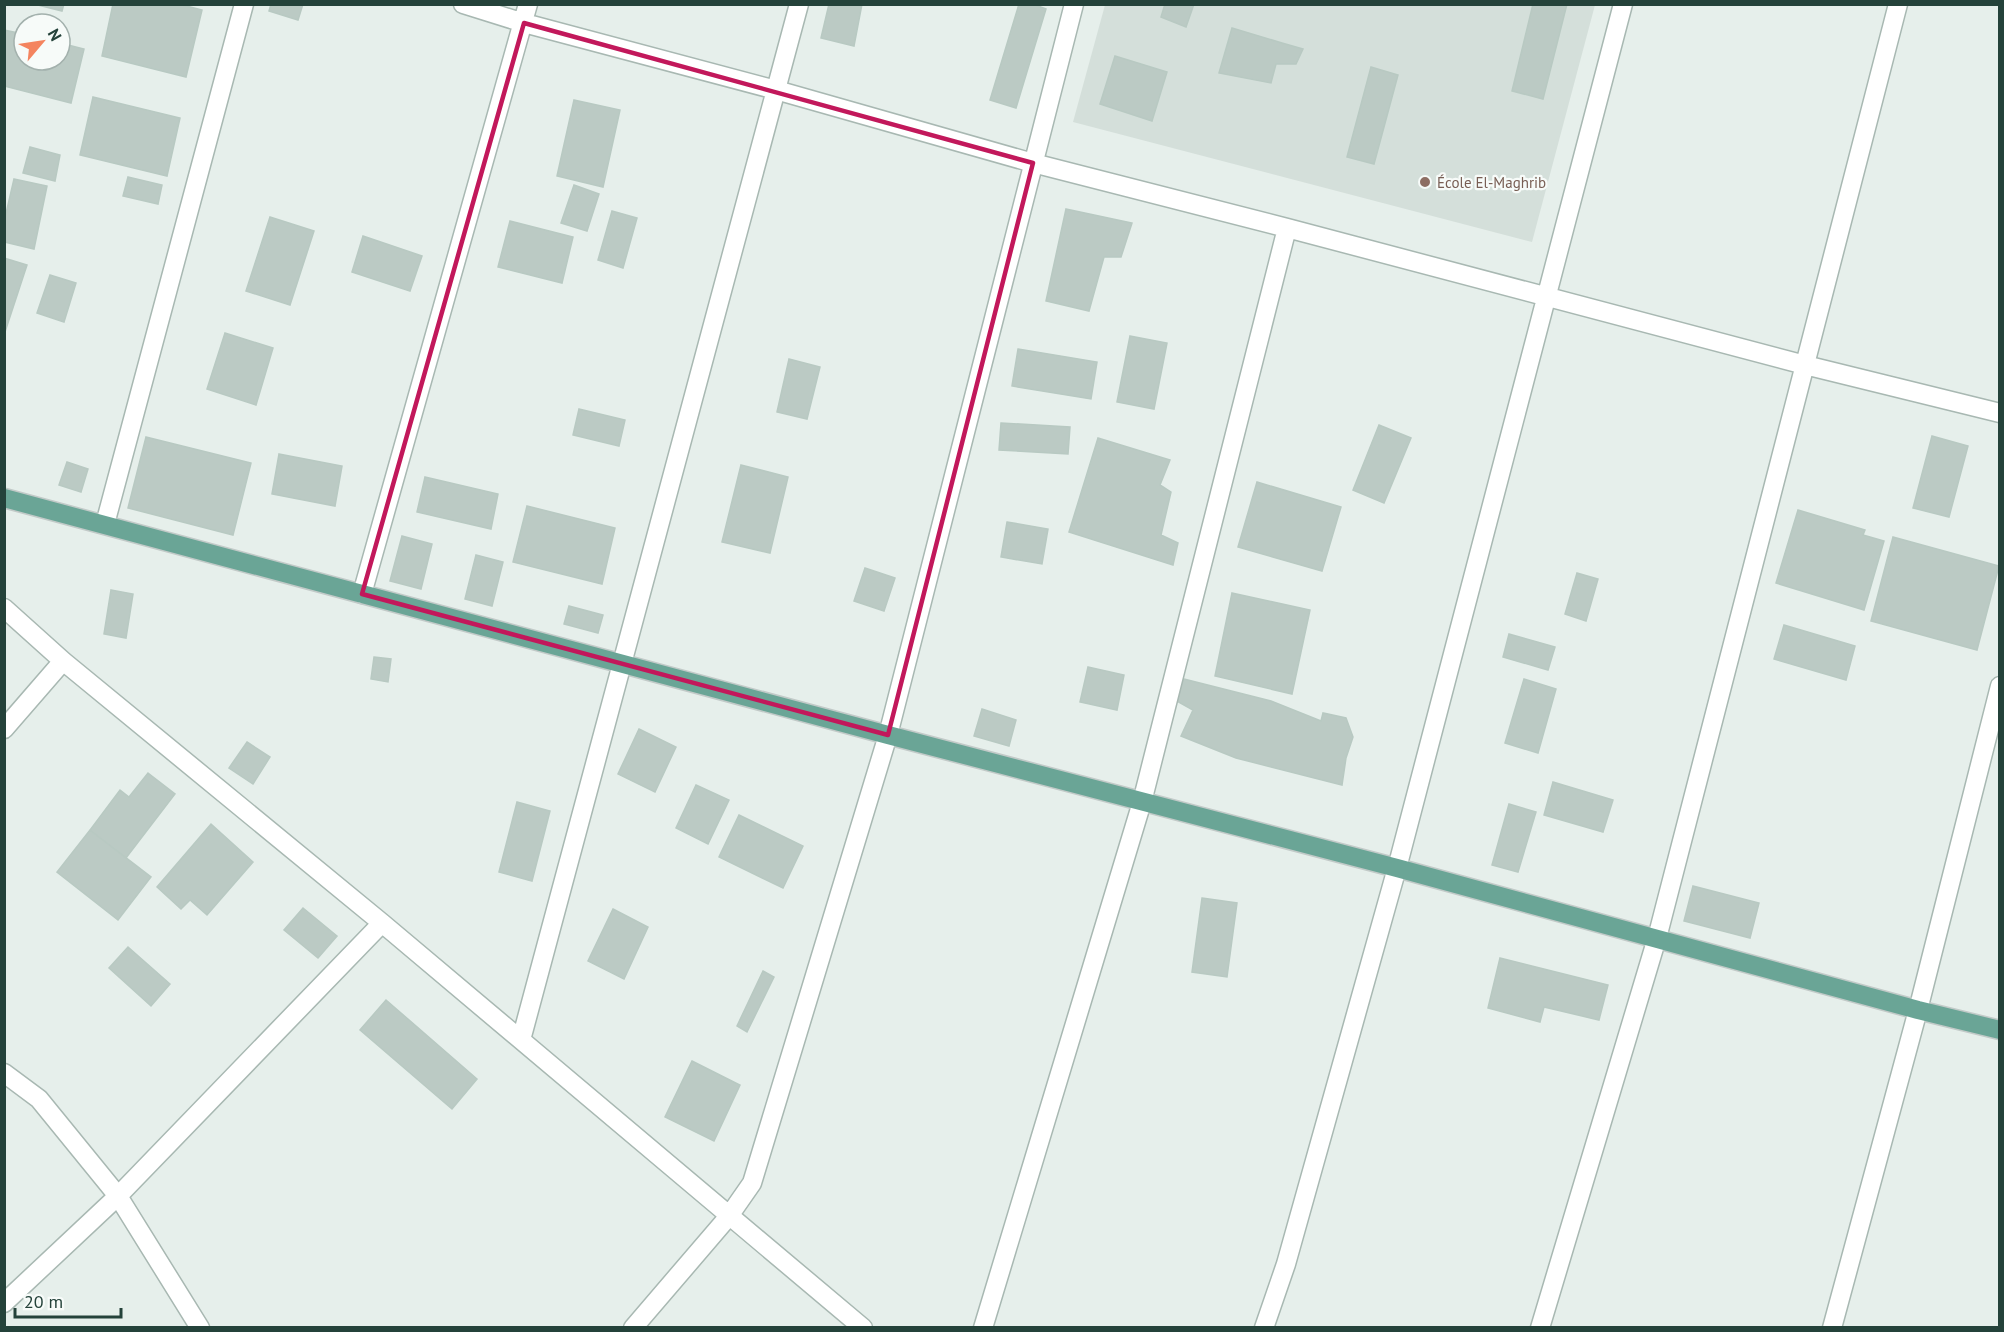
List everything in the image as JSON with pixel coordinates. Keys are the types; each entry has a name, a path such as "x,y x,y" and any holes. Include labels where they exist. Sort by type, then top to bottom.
{"main road":[{"path":"4,498 2000,1030"}],"street":[{"path":"105,524 244,4"},
{"path":"463,4 524,23 776,90 1033,163 1805,365 2000,413"},
{"path":"362,594 528,4"},
{"path":"521,1040 799,4"},
{"path":"633,1328 729,1216 752,1183 888,735 1074,4"},
{"path":"1264,1328 1286,1264 1397,868 1548,298 1623,4"},
{"path":"1540,1328 1657,938 1898,4"},
{"path":"983,1328 1142,802 1287,228"},
{"path":"4,608 63,661 382,923 863,1328"},
{"path":"4,729 63,661"},
{"path":"1832,1328 1918,1010 2000,686"},
{"path":"4,1303 118,1196 382,923"},
{"path":"4,1073 39,1099 118,1196 200,1328"}],"highlighted area":[{"path":"524,23 1033,163 888,735 362,594"}],"shaded area":[{"name":"École El-Maghrib","path":"1105,5 1595,5 1532,242 1073,122"}],"building":[{"path":"34,4 64,4 62,11"},
{"path":"113,4 179,4 202,10 186,77 102,56"},
{"path":"271,4 303,4 298,20 269,11"},
{"path":"829,4 862,4 854,46 821,38"},
{"path":"1019,4 1033,4 1046,9 1016,108 990,100"},
{"path":"1165,4 1194,4 1186,27 1161,17"},
{"path":"1533,4 1567,4 1543,99 1512,91"},
{"path":"1232,28 1303,49 1296,64 1276,64 1271,83 1219,73"},
{"path":"4,30 12,32 12,72 72,72 72,46 84,49 71,103 4,86"},
{"path":"1115,56 1167,72 1152,121 1100,104"},
{"path":"1371,67 1398,75 1374,164 1347,157"},
{"path":"93,97 180,118 167,176 80,155"},
{"path":"574,100 620,110 603,187 557,176"},
{"path":"30,147 60,155 55,181 23,173"},
{"path":"128,177 162,185 158,204 123,196"},
{"path":"14,179 47,186 34,249 4,242 4,222"},
{"path":"574,185 599,194 587,231 561,223"},
{"path":"1066,209 1132,223 1121,257 1104,257 1089,311 1046,301"},
{"path":"612,211 637,218 623,268 598,260"},
{"path":"270,217 314,231 290,305 246,291"},
{"path":"510,221 573,237 562,283 498,267"},
{"path":"363,236 422,256 410,291 352,272"},
{"path":"4,258 27,265 4,335"},
{"path":"50,275 76,283 64,322 37,313"},
{"path":"225,333 273,348 256,405 207,389"},
{"path":"1130,336 1167,343 1154,409 1117,402"},
{"path":"1018,349 1097,362 1091,399 1012,386"},
{"path":"789,359 820,367 807,419 777,412"},
{"path":"579,409 625,420 619,446 573,435"},
{"path":"1001,423 1070,427 1068,454 999,450"},
{"path":"1379,425 1411,438 1384,503 1353,490"},
{"path":"1932,436 1968,446 1949,517 1913,508"},
{"path":"146,437 251,463 233,535 128,508"},
{"path":"1098,438 1170,460 1160,485 1171,492 1161,535 1178,543 1173,565 1069,532"},
{"path":"279,454 342,466 335,506 272,494"},
{"path":"67,462 88,469 81,492 59,485"},
{"path":"741,465 788,477 770,553 722,542"},
{"path":"425,477 498,494 491,529 417,512"},
{"path":"1257,482 1341,507 1322,571 1238,547"},
{"path":"527,506 615,528 602,584 513,562"},
{"path":"1798,510 1865,530 1863,535 1884,541 1864,610 1776,583"},
{"path":"1007,522 1048,529 1042,564 1001,557"},
{"path":"402,536 432,544 421,589 390,581"},
{"path":"1893,537 1999,566 1977,650 1871,621"},
{"path":"476,555 503,562 492,606 465,599"},
{"path":"865,568 895,578 884,611 854,601"},
{"path":"1577,573 1598,579 1586,621 1565,614"},
{"path":"111,590 133,594 126,638 104,634"},
{"path":"1232,593 1310,610 1292,694 1215,676"},
{"path":"569,606 603,615 598,633 564,624"},
{"path":"1784,625 1855,646 1846,680 1774,659"},
{"path":"1509,634 1555,647 1548,670 1503,657"},
{"path":"374,657 391,659 388,682 371,679"},
{"path":"1088,667 1124,675 1117,710 1080,702"},
{"path":"1180,678 1271,701 1321,721 1323,713 1346,718 1353,737 1346,758 1342,785 1236,758 1181,736 1193,710 1173,699"},
{"path":"1524,679 1556,689 1538,753 1505,743"},
{"path":"982,709 1016,720 1009,746 974,736"},
{"path":"639,729 676,747 655,792 618,774"},
{"path":"247,742 270,757 253,784 229,768"},
{"path":"148,773 175,794 126,858 90,830 120,790 129,797"},
{"path":"1553,782 1613,800 1603,832 1544,815"},
{"path":"696,785 729,800 708,844 676,828"},
{"path":"517,802 550,811 532,881 499,872"},
{"path":"1509,804 1536,812 1518,872 1492,865"},
{"path":"739,815 803,846 783,888 719,857"},
{"path":"211,824 253,862 207,915 190,900 181,909 157,887"},
{"path":"90,830 151,877 118,920 57,872"},
{"path":"1693,886 1759,903 1750,938 1684,921"},
{"path":"1202,898 1237,903 1227,977 1192,972"},
{"path":"303,908 337,936 318,958 284,930"},
{"path":"613,909 648,927 624,979 588,961"},
{"path":"128,947 170,984 151,1006 109,968"},
{"path":"1500,958 1608,985 1599,1020 1544,1007 1540,1022 1488,1008"},
{"path":"763,971 774,977 747,1032 737,1026"},
{"path":"386,1000 477,1079 452,1109 360,1030"},
{"path":"692,1061 740,1085 714,1141 665,1117"}],"place":[{"name":"École El-Maghrib","path":"1425,182"}]}
